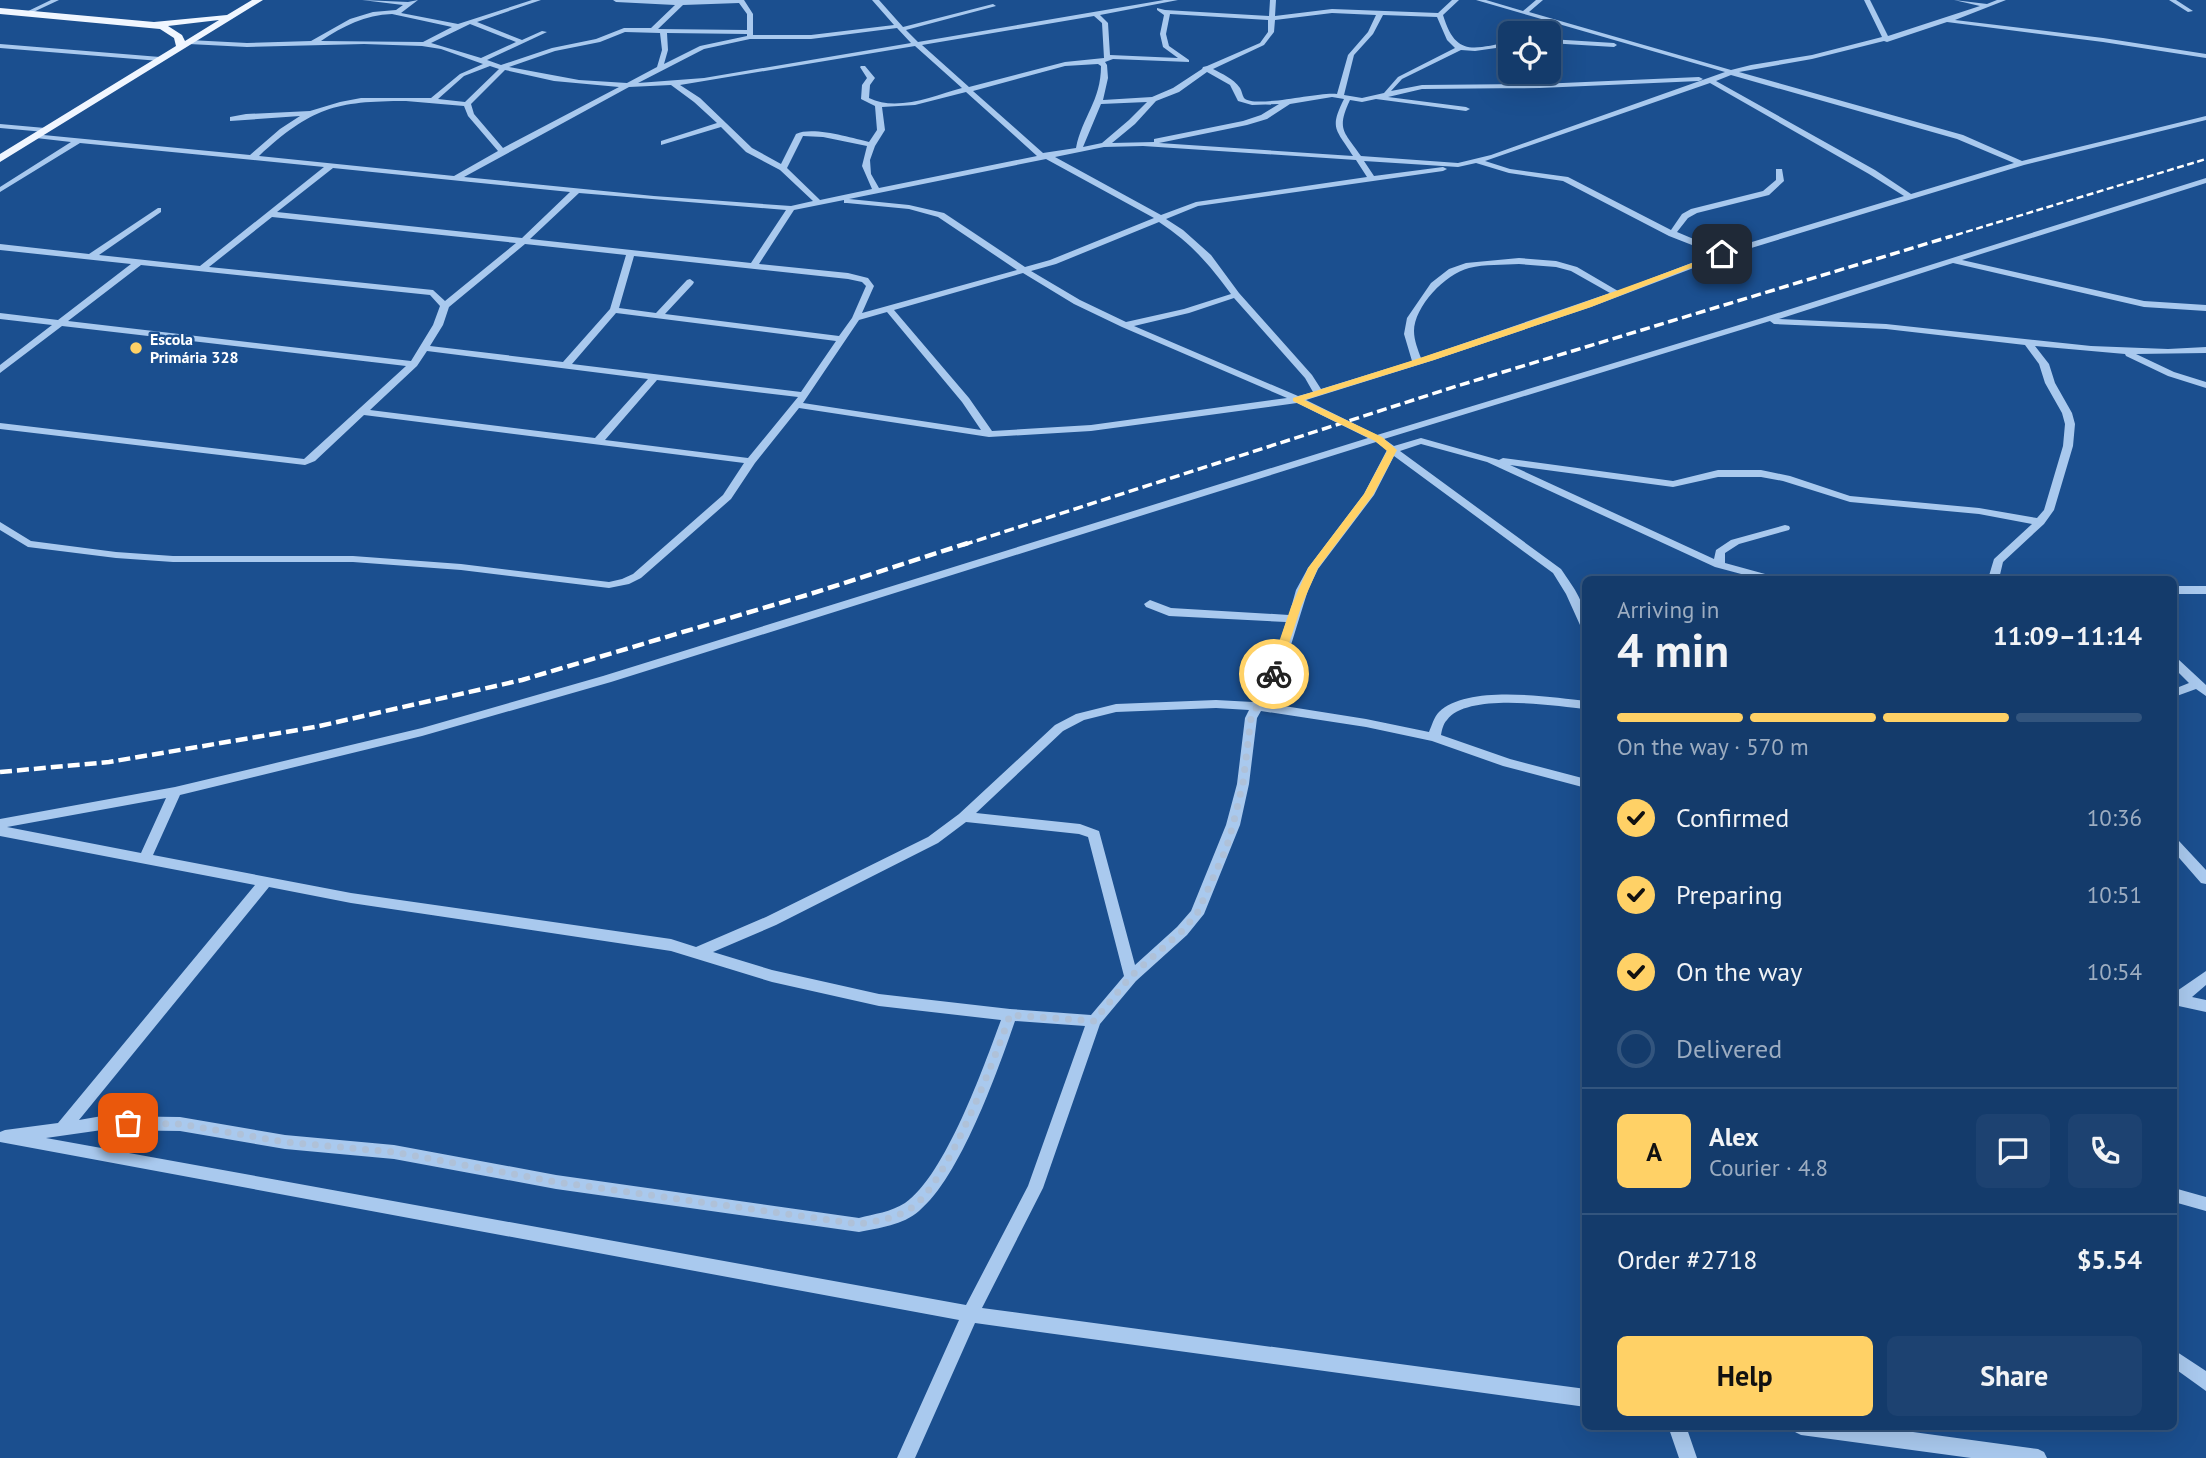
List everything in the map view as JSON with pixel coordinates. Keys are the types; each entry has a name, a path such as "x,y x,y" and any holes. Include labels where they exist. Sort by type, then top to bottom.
{"main road":[{"path":"0,159 258,0"},
{"path":"0,12 149,24 203,20 236,13"},
{"path":"149,24 172,32 185,45"}],"street":[{"path":"25,14 56,0"},
{"path":"365,0 412,2"},
{"path":"424,44 458,26 534,0"},
{"path":"616,0 741,0 750,14 750,34"},
{"path":"875,0 915,42 1043,156 1159,218 1208,257 1236,295 1319,393"},
{"path":"185,45 424,44 541,77 628,87 674,84 1175,0"},
{"path":"1100,102 1153,99 1176,90 1207,69 1262,44 1271,32 1273,0"},
{"path":"1164,12 1273,18 1318,12 1440,15 1456,0"},
{"path":"1479,0 1960,137 2021,163"},
{"path":"1524,13 1539,0"},
{"path":"1867,0 1887,40"},
{"path":"1957,0 1988,6"},
{"path":"856,318 1075,254 1196,204 1476,161 1730,71 1799,60 1887,40 1949,21 2003,0"},
{"path":"2172,0 2190,11"},
{"path":"313,43 356,18 374,12 396,12 412,2"},
{"path":"652,31 682,2"},
{"path":"1152,2 1167,14 1163,34 1166,47 1186,61 1233,84 1240,91 1241,99 1247,103 1375,97 1466,109"},
{"path":"467,104 503,68 554,50 598,41 624,30 822,36 900,27 992,5"},
{"path":"396,12 397,15 458,26"},
{"path":"1079,148 1100,102 1105,78 1105,23 1095,13"},
{"path":"1371,178 1338,127 1338,118 1351,54 1371,33 1380,14"},
{"path":"1440,15 1448,40 1460,48 1485,50 1498,47"},
{"path":"1004,18 1013,27"},
{"path":"1949,21 2137,44 2206,56"},
{"path":"470,22 522,41"},
{"path":"660,67 665,50 663,31"},
{"path":"480,61 544,32"},
{"path":"457,177 628,87 660,67 702,47 750,34"},
{"path":"1561,42 1639,46"},
{"path":"0,46 160,59"},
{"path":"1387,92 1400,78 1460,48"},
{"path":"863,66 872,78 866,85 866,99 878,107 932,100 1065,65 1103,60 1186,61"},
{"path":"433,99 462,75 489,64"},
{"path":"1375,97 1387,92 1442,86 1540,86 1713,79 1910,197"},
{"path":"674,84 697,100 749,149 783,168 818,203"},
{"path":"233,119 310,113 352,101 433,99 467,104"},
{"path":"1104,145 1132,122 1153,99"},
{"path":"1143,144 1244,124 1264,117 1288,102"},
{"path":"467,104 471,114 502,152"},
{"path":"877,191 866,172 865,161 881,130 878,107"},
{"path":"253,157 278,135 310,113"},
{"path":"425,348 655,376 989,434 1091,428 1296,400 1417,362 1722,254 2021,163 2206,118"},
{"path":"664,143 722,124"},
{"path":"0,126 79,140 711,203 791,208 1104,145 1143,144 1458,165"},
{"path":"783,168 800,134 824,135 871,145"},
{"path":"0,190 79,140"},
{"path":"1476,161 1510,171 1565,179 1672,234 1722,254"},
{"path":"201,269 332,165"},
{"path":"1672,234 1685,216 1694,211 1766,193 1780,181 1779,171"},
{"path":"0,824 175,792 422,732 594,683 1135,512 1765,320 2206,180"},
{"path":"0,426 304,463 414,364 425,348 445,306 525,240 578,189"},
{"path":"835,200 909,207 940,215 1023,270 1125,325 1378,439 1556,571 1572,594 1582,616"},
{"path":"754,265 791,208"},
{"path":"90,257 158,210"},
{"path":"0,525 28,544 116,555 173,559 353,559 461,567 609,585 625,582 637,576 727,497 751,461 800,400 856,318 870,286 865,280 754,265 271,214"},
{"path":"0,247 433,293 445,306"},
{"path":"566,365 614,310 631,252"},
{"path":"0,370 140,261"},
{"path":"1417,362 1409,334 1411,318 1434,285 1452,271 1469,265 1519,261 1556,264 1574,269 1616,293"},
{"path":"1950,261 2144,304 2206,308"},
{"path":"659,316 690,282"},
{"path":"1125,325 1186,311 1236,295"},
{"path":"888,307 966,400 989,434"},
{"path":"614,310 842,338"},
{"path":"0,316 414,364"},
{"path":"1765,320 1900,328 2029,345 2125,353 2206,350"},
{"path":"1995,576 1998,561 2040,522 2049,510 2066,458 2070,424 2067,413 2050,383 2045,364 2029,345"},
{"path":"2125,353 2206,386"},
{"path":"598,441 655,376"},
{"path":"362,412 751,461"},
{"path":"906,1458 970,1314 1035,1188 1094,1021 1131,976 1182,931 1197,914 1207,894 1233,825 1243,783 1251,718 1280,661 1302,590 1313,568 1369,495 1392,450 1421,441 1491,460 1673,484 1692,482 1710,475 1755,473 1797,481 1830,495 1850,499 1979,511 2040,522"},
{"path":"1491,460 1719,565 1761,576"},
{"path":"1719,565 1720,552 1735,542 1785,528"},
{"path":"2177,590 2206,590"},
{"path":"1150,604 1169,612 1294,619"},
{"path":"2177,665 2202,688"},
{"path":"2177,692 2202,688"},
{"path":"1434,737 1439,720 1447,711 1472,702 1505,700 1582,705"},
{"path":"697,953 771,921 933,840 964,817 1059,728 1080,718 1116,708 1257,706 1434,737 1507,763 1582,783"},
{"path":"146,857 175,792"},
{"path":"964,817 1080,829 1094,834 1131,976"},
{"path":"0,831 351,898 671,945 772,976 879,1000 1010,1015 1094,1021"},
{"path":"2177,847 2206,879"},
{"path":"62,1129 266,881"},
{"path":"2177,998 2206,977"},
{"path":"2177,999 2206,1006"},
{"path":"2,1137 103,1122 180,1124 285,1142 394,1152 556,1182 859,1224 888,1219 913,1208 930,1189 946,1165 1010,1015"},
{"path":"2,1137 970,1314 1582,1397"},
{"path":"2177,1196 2206,1205"},
{"path":"2177,1360 2206,1382"},
{"path":"1678,1430 1688,1458"},
{"path":"1824,1430 1959,1453 2038,1458"}],"railway":[{"path":"1946,238 2206,159"},
{"path":"963,545 1457,386 1952,236"},
{"path":"0,772 109,762 315,727 522,680 807,595 968,543"}],"way so far":[{"path":"128,1123 180,1124 285,1142 394,1152 556,1182 859,1224 888,1219 913,1208 946,1165 1002,1040 1010,1015 1094,1021 1131,976 1182,931 1197,914 1226,849 1233,825 1243,783 1251,718 1274,674"}],"place":[{"name":"Escola Primária 328","path":"136,348"}],"route":[{"path":"1274,674 1302,590 1313,568 1369,495 1392,450 1378,439 1296,400 1588,305 1722,254"}]}
